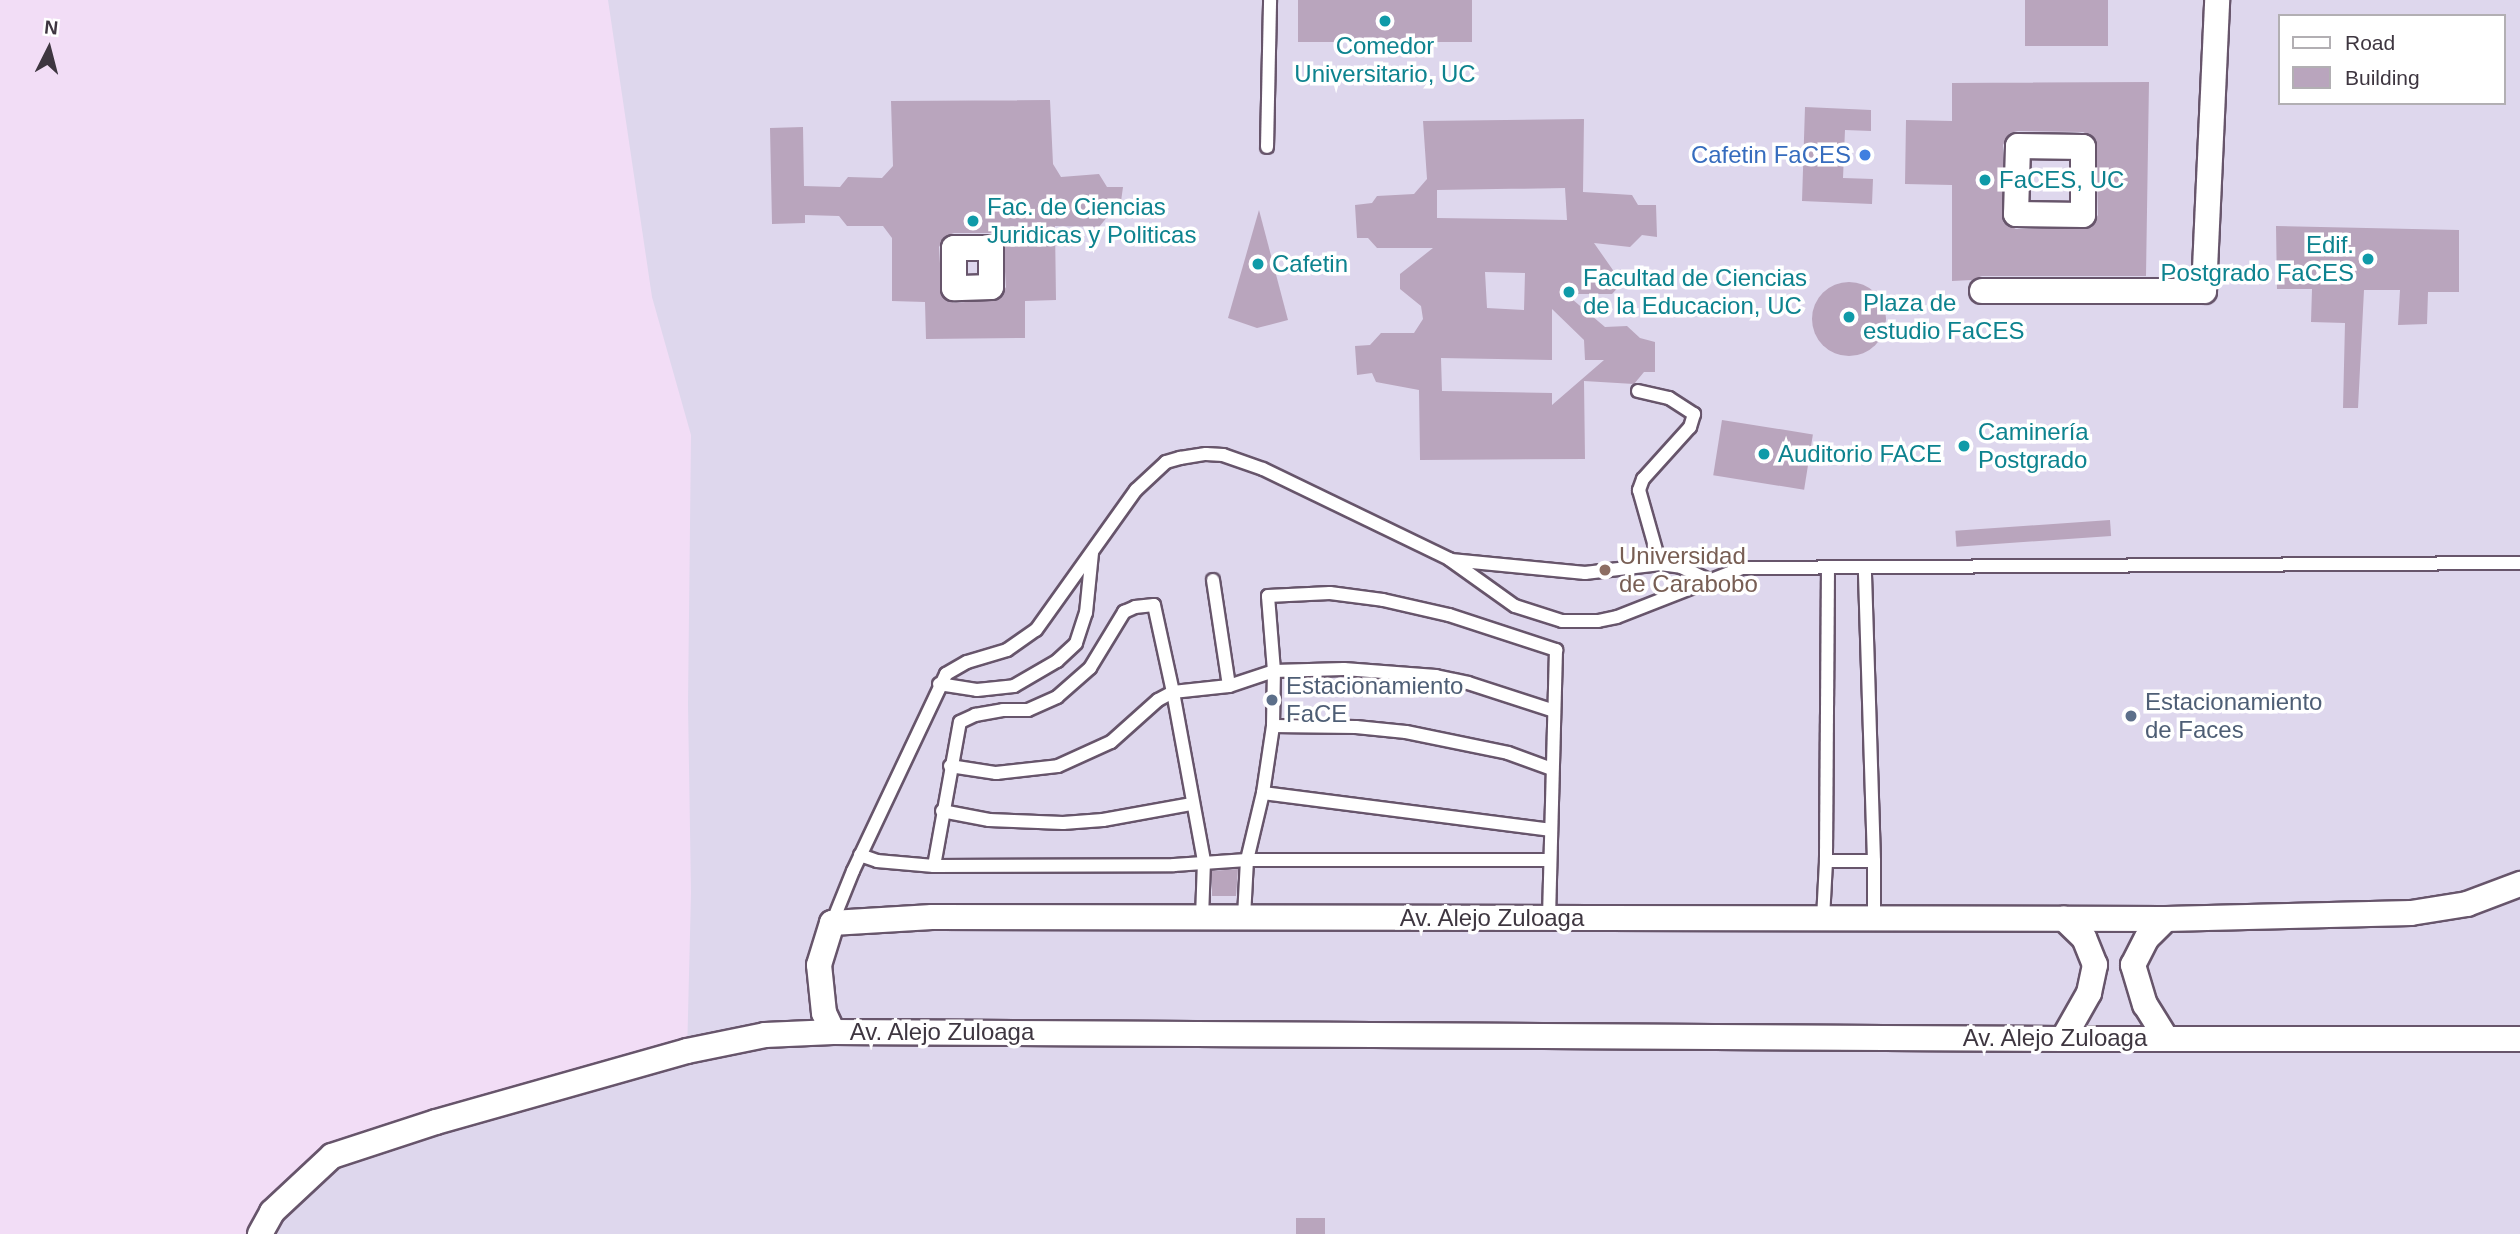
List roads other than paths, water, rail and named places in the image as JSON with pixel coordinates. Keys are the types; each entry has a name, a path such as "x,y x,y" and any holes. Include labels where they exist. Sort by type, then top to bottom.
{"street":[{"path":"1982,291 2204,291 2217,0"},
{"path":"2216,30 2235,0"},
{"name":"Av. Alejo Zuloaga","path":"2520,884 2467,904 2411,913 2166,919 932,917 832,923 819,965 824,1013 834,1031 2063,1039 2520,1039"},
{"path":"2063,1039 2090,993 2095,965 2084,938 2064,919"},
{"path":"2166,919 2147,938 2133,965 2145,1005 2166,1038"},
{"path":"260,1234 272,1212 332,1156 436,1122 687,1051 765,1035 834,1031"}],"lane":[{"path":"1267,147 1270,0"},
{"path":"1638,391 1670,398 1694,414 1690,427 1643,479 1639,490 1660,564"},
{"path":"832,923 860,855 939,684 956,666 1007,650 1037,630 1136,490 1166,462 1206,454 1223,456 1263,469 1449,559 1515,606 1562,621 1598,621 1617,617 1742,568 2033,564 2520,563"},
{"path":"939,684 977,690 1014,685 1058,661 1076,643 1086,613 1092,553"},
{"path":"1449,559 1585,573 1660,564 1681,567 1709,580"},
{"path":"1823,919 1826,861 1828,568"},
{"path":"1865,568 1874,919"},
{"path":"1213,580 1229,686"},
{"path":"1244,917 1247,860 1263,793 1273,726 1274,671 1268,596 1330,593 1361,596 1450,615 1556,650 1549,830 1549,918"},
{"path":"934,866 960,722 975,715 1003,710 1028,710 1065,691 1090,668 1124,612 1135,607 1154,605 1173,692 1203,861 1202,917"},
{"path":"950,766 1018,772 1058,766 1111,742 1158,700 1173,692 1229,686 1274,671 1344,669 1436,676 1479,686 1554,711"},
{"path":"1273,726 1356,727 1406,732 1508,752 1552,769"},
{"path":"1263,793 1549,830"},
{"path":"942,811 989,820 1063,823 1103,821 1191,804"},
{"path":"860,855 877,861 934,866 1174,865 1247,860 1549,860"},
{"path":"1826,861 1874,861"}],"place":[{"name":"Comedor Universitario, UC","path":"1385,21"},
{"name":"Cafetin FaCES","path":"1865,155"},
{"name":"FaCES, UC","path":"1985,180"},
{"name":"Fac. de Ciencias Juridicas y Politicas","path":"973,221"},
{"name":"Edif. Postgrado FaCES","path":"2368,259"},
{"name":"Cafetin","path":"1258,264"},
{"name":"Facultad de Ciencias de la Educacion, UC","path":"1569,292"},
{"name":"Plaza de estudio FaCES","path":"1849,317"},
{"name":"Caminería Postgrado","path":"1964,446"},
{"name":"Auditorio FACE","path":"1764,454"},
{"name":"Universidad de Carabobo","path":"1605,570"},
{"name":"Estacionamiento FaCE","path":"1272,700"},
{"name":"Estacionamiento de Faces","path":"2131,716"}]}
